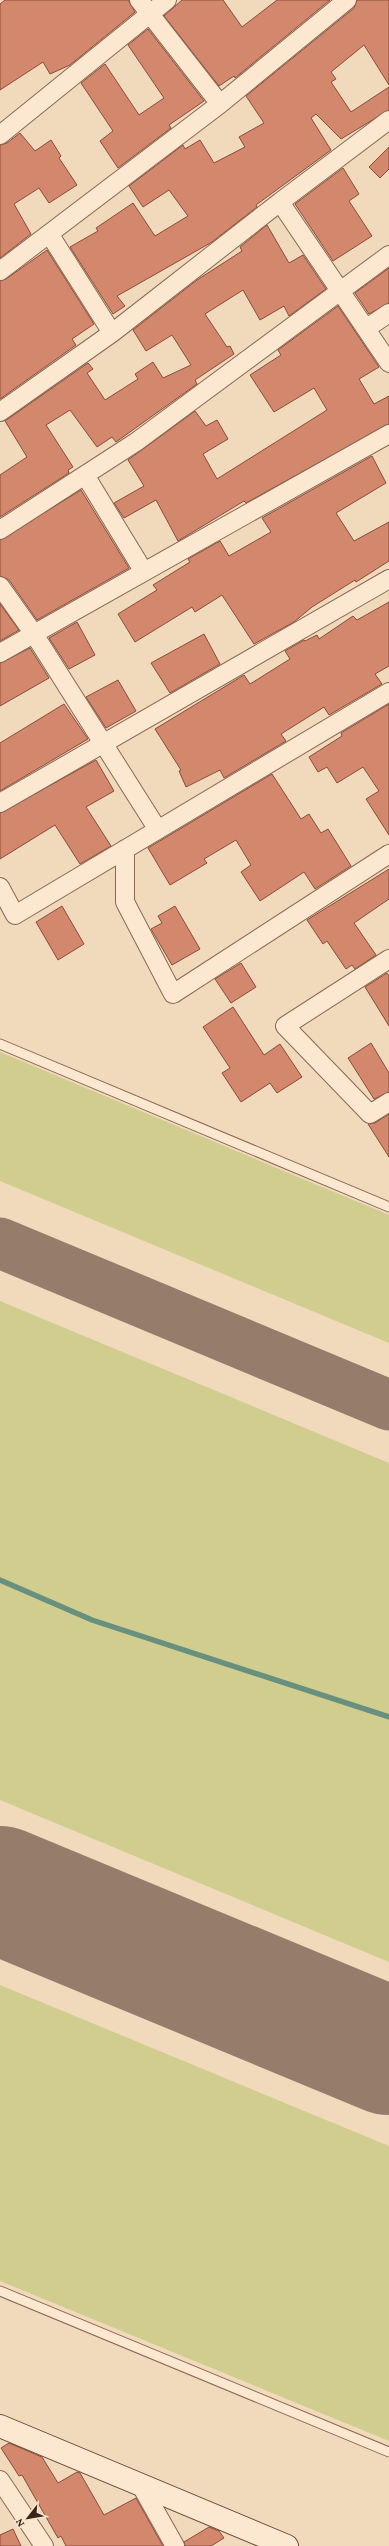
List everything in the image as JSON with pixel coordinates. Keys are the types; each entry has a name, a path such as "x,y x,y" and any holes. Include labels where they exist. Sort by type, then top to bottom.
{"main road":[{"path":"0,2426 287,2546"}],"street":[{"path":"0,135 144,7 167,0"},
{"path":"0,271 50,235 220,104 347,0"},
{"path":"144,7 220,104"},
{"path":"0,412 112,333 280,202 389,120"},
{"path":"280,202 367,328 389,363"},
{"path":"50,235 112,333"},
{"path":"0,530 136,442 389,255"},
{"path":"367,328 389,313"},
{"path":"0,653 389,434"},
{"path":"85,475 144,572"},
{"path":"0,803 389,579"},
{"path":"0,586 34,634 158,830"},
{"path":"0,887 15,915 389,692"},
{"path":"125,849 125,902 173,994 389,854"},
{"path":"389,959 285,1026 370,1114 389,1102"},
{"path":"0,2480 44,2546"},
{"path":"140,2484 175,2546"}],"lane":[{"path":"0,1044 389,1207"},
{"path":"0,2291 389,2452"}],"shaded area":[{"path":"0,1052 389,1215 389,1343 0,1181"},
{"path":"0,1301 389,1463 389,1962 0,1800"},
{"path":"0,1985 389,2146 389,2441 0,2281"}],"building":[{"path":"5,0 128,0 135,12 70,65 50,74 43,62 0,90 0,4"},
{"path":"182,0 223,0 242,27 277,0 330,0 235,78 234,76 219,86 164,16"},
{"path":"357,0 389,0 389,85 364,45 331,72 336,79 331,82 351,112 389,87 389,110 341,139 316,114 311,118 331,150 256,205 257,207 212,242 117,296 125,306 113,314 70,247 98,231 96,228 133,203 155,236 188,216 169,190 143,207 129,186 183,145 185,149 200,140 214,163 245,147 239,137 264,123 246,96 354,8"},
{"path":"148,29 204,101 169,125 171,128 118,168 100,141 113,131 81,83 105,64 139,115 164,98 128,45"},
{"path":"20,133 35,151 51,140 61,156 59,158 77,185 49,203 39,188 14,204 31,234 0,258 0,145 7,143"},
{"path":"389,147 389,169 380,178 369,167"},
{"path":"343,168 359,194 349,201 372,236 333,261 295,204"},
{"path":"267,225 289,263 303,255 326,289 289,316 284,306 260,320 243,290 205,314 227,347 230,346 234,354 195,380 197,384 116,442 112,437 97,447 70,410 46,425 73,467 68,470 69,473 0,517 0,475 27,457 5,421 88,363 93,369 87,373 105,400 138,379 135,374 153,362 163,378 191,365 172,335 146,351 133,330 197,280 242,251 240,247"},
{"path":"47,250 94,324 72,339 76,345 0,399 0,281 6,279"},
{"path":"389,268 389,303 369,314 355,293"},
{"path":"338,306 379,367 359,379 374,404 389,396 389,424 246,503 244,501 178,541 156,500 124,518 114,503 144,486 128,460 195,411 206,426 217,420 228,439 203,454 217,479 327,410 314,388 274,412 250,375 281,355 278,350"},
{"path":"372,456 386,483 336,513 354,541 389,522 389,561 312,607 294,622 254,644 222,595 195,612 192,607 135,642 118,614 157,590 153,585 190,562 188,559 220,541 229,556 271,532 262,518"},
{"path":"81,490 129,568 37,620 9,580 0,576 0,540"},
{"path":"389,602 389,666 375,674 382,684 329,715 324,707 281,734 286,741 224,778 220,770 186,787 179,771 181,770 155,729 244,675 250,684 290,659 285,651 304,640 305,641 317,635 319,639 353,616 357,620"},
{"path":"0,604 19,630 0,641"},
{"path":"77,622 95,655 69,669 49,638"},
{"path":"204,634 220,664 170,693 151,663"},
{"path":"30,648 49,678 0,706 0,663"},
{"path":"118,680 136,711 106,728 86,697"},
{"path":"64,704 88,739 0,791 0,743"},
{"path":"389,704 389,835 366,799 379,791 363,767 337,783 327,767 318,772 309,757 342,736 341,733"},
{"path":"96,760 114,791 86,807 111,846 80,864 55,825 0,859 0,813"},
{"path":"272,774 301,819 309,814 321,833 328,829 351,866 315,889 304,872 260,901 241,872 251,865 236,840 204,859 207,863 170,885 148,848"},
{"path":"389,869 389,899 354,923 376,955 355,969 352,965 346,969 327,941 323,944 307,920"},
{"path":"62,906 84,944 58,960 36,922"},
{"path":"175,906 200,949 172,965 151,929 162,923 158,916"},
{"path":"241,963 256,987 231,1003 215,979"},
{"path":"387,973 389,976 389,1026 365,987"},
{"path":"233,1007 264,1055 280,1044 302,1077 277,1093 270,1083 241,1102 222,1073 230,1068 203,1027"},
{"path":"371,1043 389,1073 389,1092 374,1099 348,1058"},
{"path":"389,1114 389,1157 368,1124 375,1123"},
{"path":"9,2443 42,2457 58,2483 77,2472 80,2473 104,2515 136,2498 163,2546 66,2546 61,2536 58,2538 22,2475 19,2476 1,2448"},
{"path":"209,2527 219,2531 224,2538 211,2546 185,2546 184,2542"},
{"path":"13,2529 21,2546 0,2546 0,2535"}],"waterway":[{"path":"0,1580 92,1620 389,1717"}],"taxiway":[{"path":"0,1243 389,1405"}],"runway":[{"path":"0,1890 389,2051"}]}
